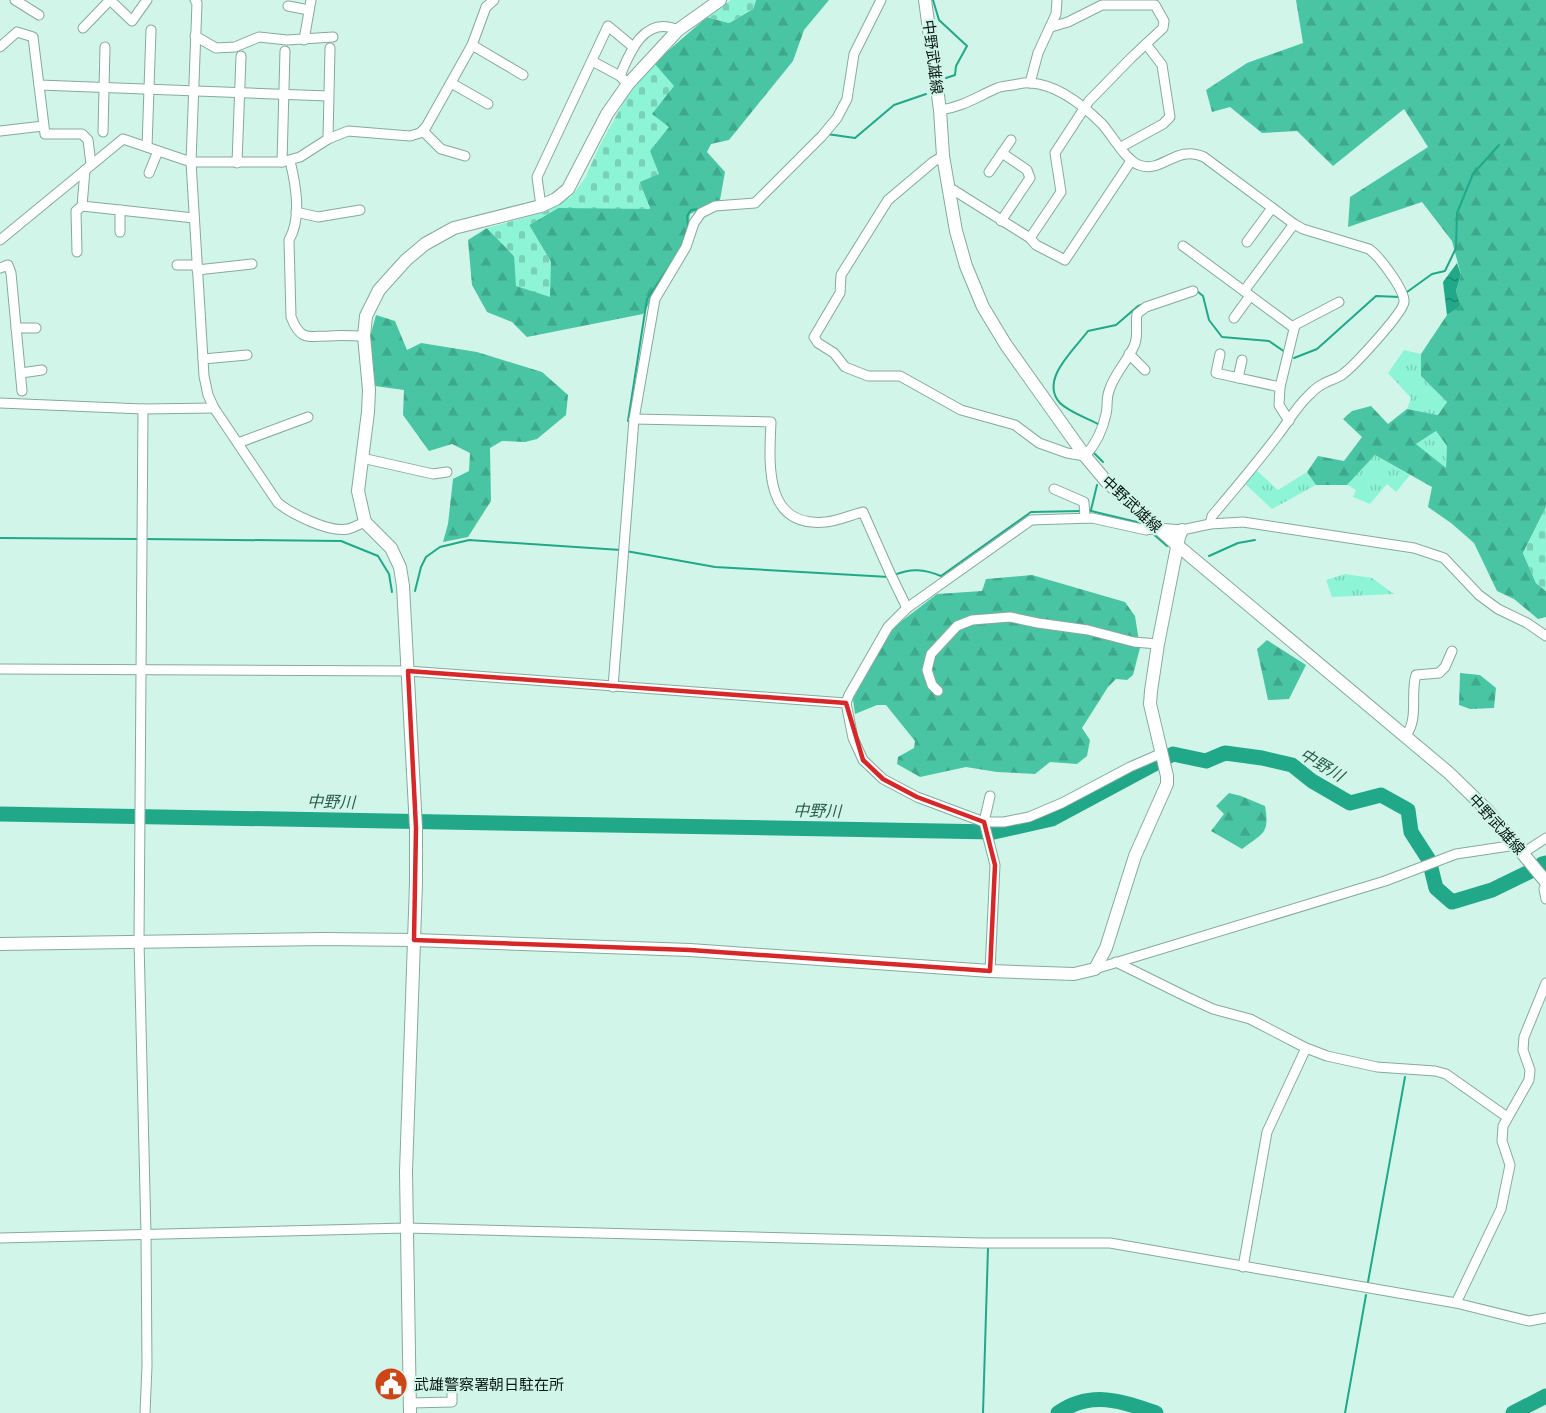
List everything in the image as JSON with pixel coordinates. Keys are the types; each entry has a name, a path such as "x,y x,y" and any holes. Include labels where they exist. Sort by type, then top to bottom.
{"street":[{"path":"15,0 39,15"},
{"path":"83,28 110,0 132,21 147,0"},
{"path":"195,0 197,3 191,162 203,358 208,395 214,408 278,503 288,511 330,528 348,529 365,522"},
{"path":"0,240 123,139 191,162 237,163 286,161 300,157 328,139 348,131 410,136 423,130 472,45 486,7 494,0"},
{"path":"624,80 678,30 720,0"},
{"path":"613,687 634,419 655,299 686,247 694,223 701,213 715,206 758,200 837,118 847,99 854,54 881,0"},
{"name":"中野武雄線","path":"926,0 940,110 943,156 956,231 966,266 983,307 1006,345 1085,456 1152,529 1178,545 1449,773 1487,810 1546,883"},
{"path":"1030,82 1038,53 1056,14 1057,0"},
{"path":"288,6 310,5 304,40"},
{"path":"1030,238 1061,192 1055,153 1084,108 1163,28 1164,21 1155,5 1102,5 1068,22 1051,27"},
{"path":"541,206 537,177 608,26 632,46"},
{"path":"452,1386 452,1402 410,1408 406,1228 416,813 403,586 399,567 391,548 365,522 358,491 369,390 364,336 366,316 379,290 406,260 425,244 454,228 541,206 556,199 568,189 624,80 632,46 654,29 668,26 678,30"},
{"path":"147,147 151,30"},
{"path":"0,47 17,32 33,37 45,134 82,134 88,140 88,167 82,206 76,211 77,252"},
{"path":"195,36 216,48 236,47 259,36 287,40 333,37"},
{"path":"1121,147 1170,117 1162,65 1146,44"},
{"path":"472,45 523,75"},
{"path":"102,132 105,47"},
{"path":"328,139 330,48"},
{"path":"285,51 286,161 295,181 296,212 294,231 289,240 291,317 295,327 304,336 317,338 364,336"},
{"path":"237,163 241,56"},
{"path":"592,61 624,80"},
{"path":"940,110 956,108 998,87 1030,82 1064,94 1103,125 1131,161 1140,166 1153,167 1185,153 1195,153 1204,157 1294,224 1303,229 1369,249 1377,255 1388,271 1403,295 1404,303 1400,312 1367,353 1341,376 1321,384 1306,397 1212,516 1210,524"},
{"path":"451,83 488,104"},
{"path":"39,85 328,96"},
{"path":"0,130 43,126"},
{"path":"423,130 441,149 465,156"},
{"path":"989,172 1011,140"},
{"path":"149,173 158,151"},
{"path":"1001,221 1030,178 1027,170 1002,153"},
{"path":"943,156 888,200 841,275 840,293 814,337 818,343 834,353 845,367 867,376 900,376 962,410 1015,426 1039,443 1067,453 1085,456 1100,432 1106,414 1108,393 1116,374 1134,346 1137,335 1135,323 1137,314 1146,307 1193,291"},
{"path":"947,186 1036,244 1065,260 1131,161"},
{"path":"82,206 194,218"},
{"path":"1247,242 1272,208"},
{"path":"120,210 120,232"},
{"path":"296,212 318,217 360,210"},
{"path":"1234,318 1247,293 1294,224"},
{"path":"1183,246 1294,328"},
{"path":"177,265 197,268 252,264"},
{"path":"0,268 8,265 11,273 22,391"},
{"path":"1289,421 1279,405 1280,387 1295,325 1339,302"},
{"path":"16,328 36,327"},
{"path":"1129,354 1145,370"},
{"path":"1220,354 1216,373 1280,387"},
{"path":"203,358 247,355"},
{"path":"1238,378 1242,360"},
{"path":"21,373 42,370"},
{"path":"0,402 143,409 214,408"},
{"path":"143,409 139,941 146,1235 145,1413"},
{"path":"238,443 308,417"},
{"path":"634,419 771,422 769,462 777,500 793,518 807,522 828,522 863,512 891,576 908,608"},
{"path":"362,458 433,474 447,472"},
{"path":"1054,489 1084,502 1085,513"},
{"path":"1163,760 1130,767 1062,803 1029,817 1004,822 984,822 916,797 883,779 863,760 853,738 846,703 888,627 908,608 1030,520 1085,513 1092,518 1152,529 1182,530 1210,524 1243,522 1278,526 1431,553 1444,558 1479,595 1498,609 1527,623 1546,636"},
{"path":"1095,969 1106,948 1135,856 1167,784 1150,704 1158,644 1182,530"},
{"path":"938,691 932,685 927,670 931,654 957,626 972,620 1010,617 1088,630 1134,642 1158,644"},
{"path":"1406,735 1410,730 1416,675 1439,673 1445,667 1452,651"},
{"path":"2,669 408,671 846,703"},
{"path":"990,796 984,822 995,866 990,971"},
{"path":"0,944 324,939 414,940 690,951 990,971 1074,974 1385,881 1430,863 1478,850 1520,849 1546,838"},
{"path":"1546,883 1544,890 1546,899"},
{"path":"1116,962 1214,1008 1250,1019 1306,1048 1327,1056 1377,1067 1435,1071 1446,1074 1507,1118"},
{"path":"1456,1303 1501,1209 1510,1165 1502,1141 1503,1126 1529,1080 1530,1070 1523,1050 1524,1037 1546,983"},
{"path":"1244,1267 1267,1132 1306,1048"},
{"path":"0,1238 406,1228 981,1243 1110,1243 1456,1303 1528,1321 1546,1318"}],"highlighted area":[{"path":"408,671 846,703 863,760 883,779 917,797 984,822 995,865 990,971 690,950 414,940 416,828"}],"green space":[{"path":"731,0 756,0 753,9 729,23 707,17"},
{"path":"756,0 829,0 804,30 793,61 729,140 711,144 707,152 725,172 720,200 690,214 686,241 643,314 527,337 512,322 487,312 472,285 468,240 487,228 514,256 551,262 529,225 558,208 650,208 639,182 650,151 654,63 707,17 729,23 753,9"},
{"path":"1296,0 1546,0 1546,507 1523,553 1536,583 1546,591 1546,617 1538,619 1514,599 1497,591 1474,543 1428,507 1432,487 1375,455 1347,485 1316,485 1307,472 1318,456 1344,461 1362,437 1343,419 1352,411 1371,406 1388,424 1407,409 1438,415 1447,402 1421,376 1421,354 1447,315 1461,306 1456,291 1461,275 1452,241 1422,202 1348,227 1350,197 1428,147 1404,109 1333,166 1297,131 1262,133 1230,107 1212,112 1206,90 1247,63 1303,43","holes":["1436,431 1447,446 1446,468 1416,444"]},
{"path":"654,63 674,86 652,114 669,127 650,151 659,174 640,182 650,209 558,208 529,225 551,262 550,297 516,286 514,256 487,228 545,212 571,197 585,178 626,98"},
{"path":"376,315 395,321 407,350 421,343 477,352 542,372 568,395 566,415 537,439 525,442 502,441 490,448 491,501 468,537 443,542 448,524 453,479 469,471 470,453 452,444 429,451 403,415 404,390 375,386 370,337"},
{"path":"1404,350 1421,354 1421,376 1447,402 1438,415 1407,409 1411,398 1388,373"},
{"path":"1436,431 1447,446 1446,469 1416,444"},
{"path":"1375,455 1410,475 1396,492 1387,484 1370,504 1353,497 1356,490 1347,485"},
{"path":"1255,469 1278,490 1307,472 1316,485 1272,509 1244,483"},
{"path":"1546,507 1546,591 1536,583 1523,553"},
{"path":"1345,574 1372,578 1394,594 1332,597 1326,580"},
{"path":"1032,575 1125,602 1135,616 1140,648 1133,675 1127,680 1116,679 1108,687 1082,728 1090,740 1087,756 1077,764 1050,762 1035,774 997,772 966,767 920,777 897,764 898,757 914,748 915,741 886,705 877,705 855,714 853,699 894,627 937,594 982,591 986,579"},
{"path":"1267,640 1306,665 1289,699 1268,700 1257,649"},
{"path":"1460,673 1480,675 1496,688 1494,708 1470,709 1459,705"},
{"path":"1229,793 1265,806 1266,822 1263,832 1242,849 1211,831 1224,814 1216,806"}],"water":[{"path":"1457,263 1461,275 1456,291 1461,306 1447,315 1443,282"}],"waterway":[{"path":"933,0 939,20 967,46 956,66 955,75 946,78"},
{"path":"827,134 855,138 894,105 926,94"},
{"path":"1407,292 1432,274 1445,271 1456,248 1457,213 1473,174 1499,145"},
{"path":"681,248 688,226 687,216 691,210 699,209"},
{"path":"628,421 647,299 668,268"},
{"path":"1197,291 1203,296 1209,320 1222,337 1269,341 1285,352"},
{"path":"1294,358 1317,349 1376,296 1400,297"},
{"path":"1098,424 1060,403 1055,394 1056,375 1067,356 1088,331 1116,325 1138,306 1144,304"},
{"path":"1093,452 1103,462"},
{"path":"1091,510 1097,485"},
{"path":"1087,510 1141,523 1145,526"},
{"path":"894,575 918,570 941,576 1031,512 1081,511"},
{"path":"1151,532 1167,546"},
{"path":"0,538 138,539"},
{"path":"144,539 341,541 378,556 389,574 392,592"},
{"path":"415,591 426,557 440,547 469,540 621,550"},
{"path":"1209,556 1238,543 1255,540"},
{"path":"626,551 715,567 889,577"},
{"name":"中野川","path":"0,814 994,832 1052,819 1173,754 1206,761 1225,753 1292,765 1312,781 1350,803 1381,795 1408,810 1411,832 1429,860 1436,888 1452,902 1492,890 1529,872"},
{"name":"中野川","path":"1542,864 1546,863"},
{"path":"1368,1282 1405,1077"},
{"path":"983,1413 988,1248"},
{"path":"1345,1413 1366,1295"},
{"path":"1513,1413 1546,1396"},
{"path":"1058,1413 1070,1406 1095,1400 1119,1402 1156,1413"}],"place":[{"name":"武雄警察署朝日駐在所","path":"391,1384"}]}
